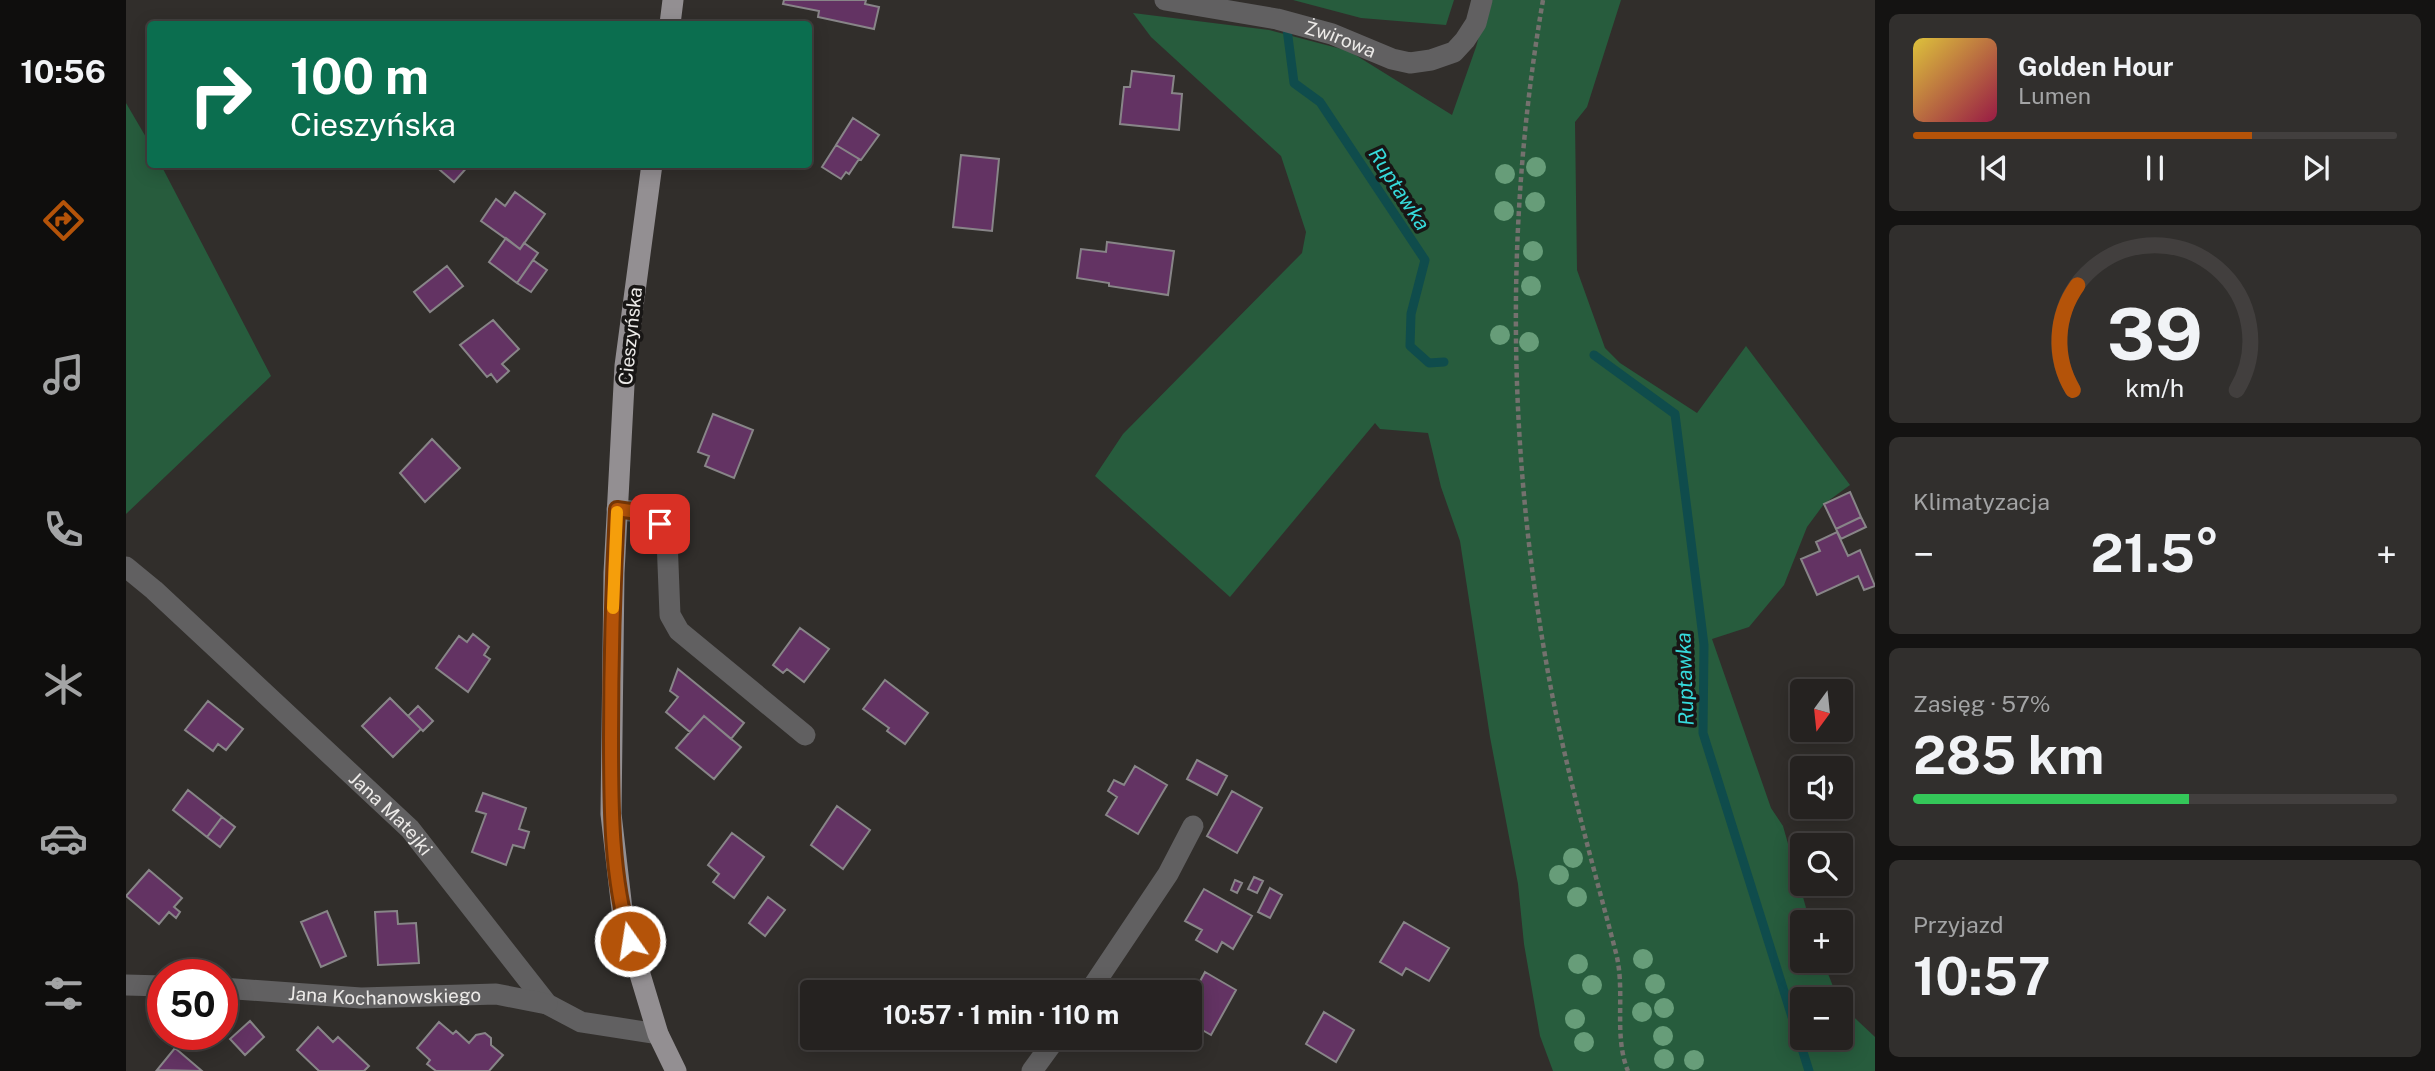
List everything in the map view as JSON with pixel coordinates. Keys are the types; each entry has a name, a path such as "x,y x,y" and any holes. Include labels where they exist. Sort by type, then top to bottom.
{"main road":[{"path":"670,21 673,0"},
{"name":"Cieszyńska","path":"651,168 625,366 612,658 611,814 623,918 658,1034 676,1071"}],"street":[{"name":"Żwirowa","path":"1165,0 1277,19 1332,34 1392,59 1410,63 1431,60 1454,52 1476,23 1482,0"},
{"path":"617,509 644,513 660,524 667,539 670,615 679,631 805,735"},
{"name":"Jana Matejki","path":"126,567 410,829 547,1004 581,1022 658,1034"},
{"path":"1097,980 1168,874 1193,827"},
{"path":"126,985 147,986"},
{"name":"Jana Kochanowskiego","path":"238,989 361,998 496,994 547,1004"},
{"path":"1032,1071 1047,1050"}],"path":[{"path":"1541,0 1527,106 1519,220 1515,345 1521,463 1531,557 1549,678 1574,794 1620,967 1621,1046 1628,1071"}],"green space":[{"path":"1293,0 1454,0 1446,25 1361,18"},
{"path":"1489,0 1621,0 1587,107 1575,122 1577,270 1605,348 1620,363 1697,413 1746,346 1850,485 1824,504 1807,527 1784,585 1749,627 1712,639 1771,808 1783,826 1790,851 1790,896 1803,896 1807,910 1790,910 1790,973 1828,973 1833,987 1790,987 1790,1050 1853,1050 1853,1016 1875,1037 1875,1071 1553,1071 1540,1036 1524,944 1518,884 1490,737 1460,541 1441,487 1428,433 1380,429 1375,423 1230,597 1095,476 1123,434 1302,253 1306,232 1281,156 1151,37 1133,13 1269,30 1349,51 1452,115"},
{"path":"126,103 147,139 147,168 163,168 271,376 126,514"}],"building":[{"path":"784,0 866,0 865,4 879,7 874,29 818,17 819,11 783,4"},
{"path":"1132,71 1174,76 1172,93 1182,94 1179,130 1120,124 1124,87 1130,87"},
{"path":"853,118 879,135 861,160 836,145"},
{"path":"836,145 859,159 849,174 846,172 841,179 822,167"},
{"path":"961,155 999,159 992,231 953,227"},
{"path":"438,168 466,168 454,182"},
{"path":"515,192 545,214 520,249 481,221 496,199 505,206"},
{"path":"506,238 520,249 524,243 538,253 517,283 489,262"},
{"path":"1107,242 1174,251 1168,295 1077,278 1081,249 1106,252"},
{"path":"533,260 547,270 531,292 517,283"},
{"path":"447,266 463,286 430,312 414,292"},
{"path":"493,320 519,349 502,364 509,371 497,382 491,374 487,377 460,345"},
{"path":"713,414 753,430 734,478 705,466 709,456 698,452"},
{"path":"432,439 460,468 425,502 400,473"},
{"path":"1850,492 1861,517 1836,529 1824,504"},
{"path":"1861,517 1866,527 1841,539 1836,529"},
{"path":"1837,532 1848,556 1860,550 1875,586 1864,590 1858,576 1817,595 1801,559 1820,551 1816,542"},
{"path":"800,628 829,649 804,682 787,669 783,673 773,665"},
{"path":"473,634 489,647 484,655 490,659 468,692 436,668 459,636 467,642"},
{"path":"678,669 744,723 731,739 704,716 690,732 666,712 678,697 670,691"},
{"path":"885,680 928,713 905,744 863,709"},
{"path":"390,698 421,729 393,757 362,726"},
{"path":"208,701 243,729 226,750 218,744 213,751 185,730"},
{"path":"418,706 433,721 423,731 408,716"},
{"path":"704,716 741,747 714,779 676,748"},
{"path":"1197,760 1227,776 1217,795 1187,779"},
{"path":"1135,766 1167,785 1138,834 1106,815 1117,797 1108,791 1114,780 1124,785"},
{"path":"188,790 222,817 207,837 173,810"},
{"path":"1232,791 1262,808 1237,853 1207,836"},
{"path":"483,793 526,808 519,829 529,832 524,848 513,845 506,865 472,852 486,814 476,811"},
{"path":"837,806 870,830 843,869 811,845"},
{"path":"222,817 235,827 220,847 207,837"},
{"path":"732,833 764,857 734,898 713,882 719,874 708,865"},
{"path":"149,870 182,898 174,907 180,912 176,918 169,912 159,924 126,896"},
{"path":"1254,877 1263,881 1257,893 1248,889"},
{"path":"1235,880 1242,883 1237,893 1231,890"},
{"path":"1270,888 1282,895 1270,918 1258,912"},
{"path":"1204,889 1252,916 1233,949 1222,942 1217,952 1196,940 1202,930 1185,921"},
{"path":"768,897 785,910 765,936 749,923"},
{"path":"327,911 346,956 321,967 301,922"},
{"path":"397,911 398,924 416,923 419,963 378,965 375,912"},
{"path":"1404,922 1449,948 1429,981 1406,968 1402,975 1380,962"},
{"path":"1205,972 1236,990 1211,1035 1202,1030 1201,980"},
{"path":"1324,1012 1354,1030 1336,1062 1306,1044"},
{"path":"250,1021 264,1037 245,1055 238,1048 238,1032"},
{"path":"439,1022 453,1034 456,1031 469,1043 476,1035 485,1033 491,1038 491,1045 503,1055 489,1071 436,1071 427,1064 430,1060 417,1048"},
{"path":"318,1027 333,1042 338,1037 369,1066 364,1071 319,1071 297,1050"},
{"path":"173,1050 177,1050 202,1071 157,1070"}],"waterway":[{"name":"Ruptawka","path":"1287,29 1294,83 1320,102 1425,260 1411,314 1410,346 1429,363 1444,362"},
{"name":"Ruptawka","path":"1594,355 1675,414 1704,645 1703,733 1809,1071"}],"slow traffic":[{"path":"613,608 617,512"}],"route":[{"path":"630,941 623,918 611,814 617,509 644,513 660,524"}]}
